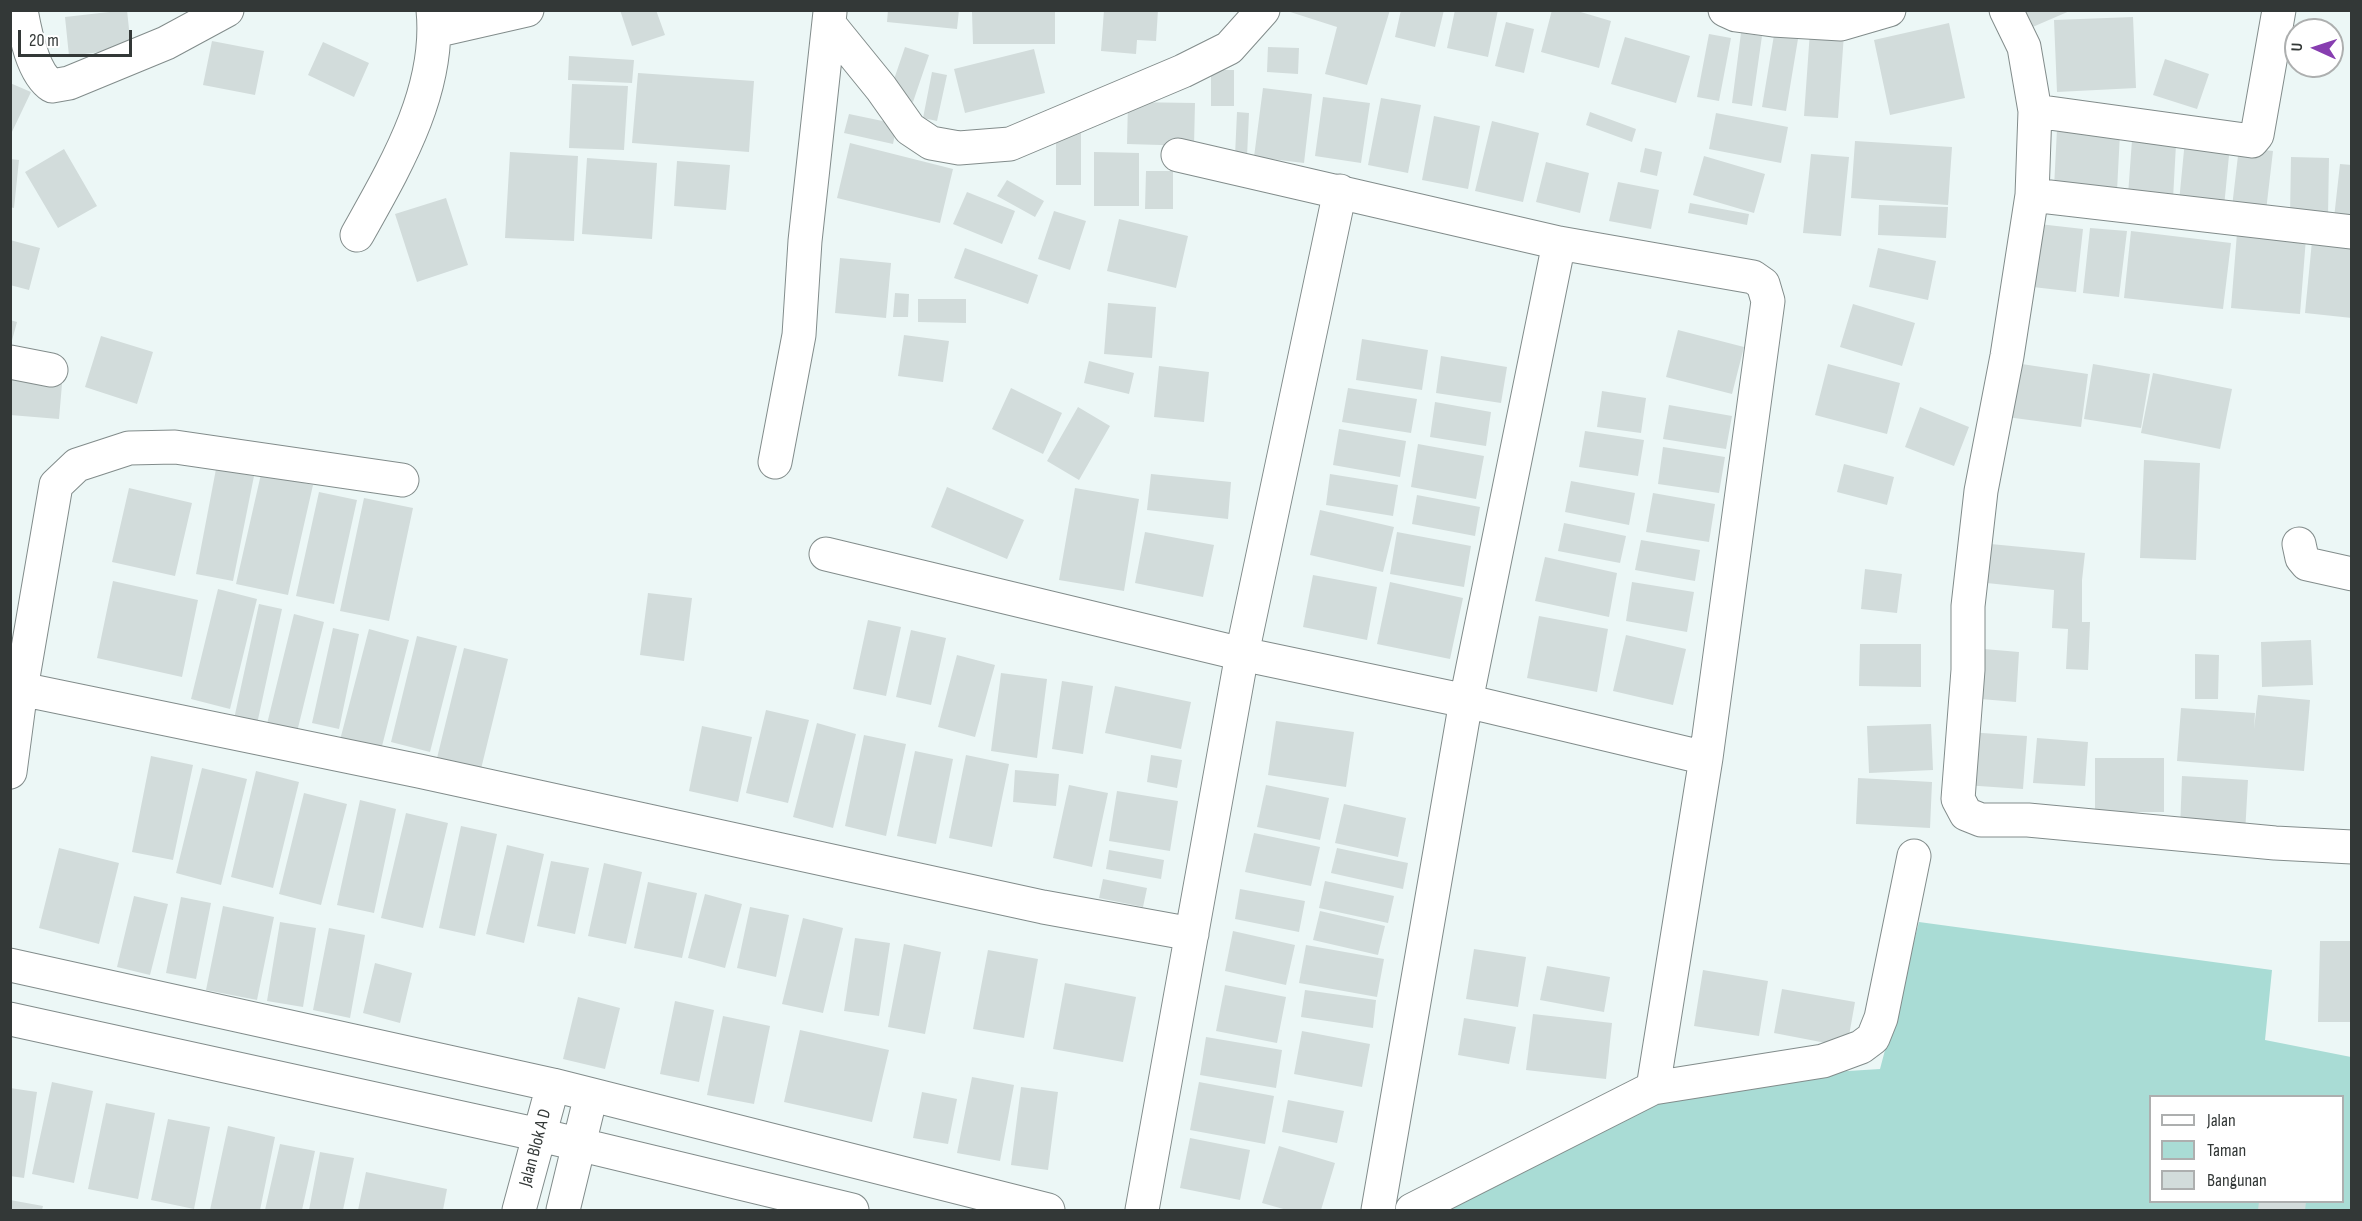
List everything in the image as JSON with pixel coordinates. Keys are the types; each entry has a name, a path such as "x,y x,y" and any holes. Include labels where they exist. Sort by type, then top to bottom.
{"street":[{"path":"21,10 26,40 41,74 52,86 69,84 166,44 227,10"},
{"path":"357,235 402,150 424,97 434,21 527,10"},
{"path":"829,17 909,129 931,143 959,148 1010,144 1182,71 1230,48 1263,10"},
{"path":"1725,10 1736,15 1773,20 1841,24 1889,10"},
{"path":"2006,10 2024,47 2035,111 2032,195 2007,356 1981,491 1968,606 1968,670 1958,799 1966,814 1981,820 2028,820 2352,848"},
{"path":"2035,111 2252,141 2257,135 2279,10"},
{"path":"775,462 799,335 805,241 829,17"},
{"path":"1178,155 1559,243 1753,277 1763,284 1767,293 1767,313 1706,758 1653,1088"},
{"path":"1142,1210 1242,654 1340,191"},
{"path":"2032,195 2352,232"},
{"path":"1378,1210 1466,701 1559,243"},
{"path":"10,362 51,370"},
{"path":"10,771 21,689 56,485 77,465 129,448 175,447 402,480"},
{"path":"2299,544 2302,558 2307,564 2352,574"},
{"path":"826,554 1242,654 1466,701 1706,758"},
{"path":"21,689 419,771 1043,907 1192,934"},
{"path":"1412,1210 1653,1088 1823,1061 1849,1053 1873,1038 1881,1018 1914,856"},
{"path":"10,964 553,1085 1048,1210"},
{"path":"10,1019 540,1135 852,1210"},
{"name":"Jalan Blok A D","path":"519,1210 553,1085"},
{"path":"562,1210 591,1095"}],"green space":[{"path":"1919,922 2272,970 2265,1040 2351,1057 2351,1210 1444,1210 1614,1108 1768,1076 1880,1069"}],"building":[{"path":"127,10 131,48 69,56 65,17"},
{"path":"620,10 656,10 665,35 632,46"},
{"path":"888,10 959,10 957,29 887,22"},
{"path":"1104,10 1158,10 1156,41 1137,40 1136,54 1101,51"},
{"path":"1284,10 1390,10 1367,85 1325,74 1337,27"},
{"path":"1401,10 1444,10 1435,47 1395,37"},
{"path":"1455,10 1498,10 1488,57 1447,48"},
{"path":"1552,10 1574,10 1611,21 1599,68 1541,52"},
{"path":"2020,10 2072,10 2028,29"},
{"path":"1055,11 1055,44 973,44 972,12"},
{"path":"2133,17 2136,88 2057,92 2054,20"},
{"path":"1506,22 1534,29 1524,73 1495,66"},
{"path":"1949,23 1965,98 1890,115 1874,40"},
{"path":"1810,31 1844,34 1838,118 1804,116"},
{"path":"1741,33 1762,36 1752,106 1732,103"},
{"path":"1709,34 1731,38 1719,101 1697,97"},
{"path":"1774,35 1798,39 1786,111 1762,107"},
{"path":"1625,37 1690,56 1676,103 1611,84"},
{"path":"212,41 264,51 255,95 203,85"},
{"path":"323,42 369,63 354,97 308,75"},
{"path":"905,47 929,55 913,102 889,94"},
{"path":"1268,47 1299,48 1298,74 1267,72"},
{"path":"1034,49 1045,93 965,113 954,69"},
{"path":"569,56 634,60 632,83 568,80"},
{"path":"2165,59 2209,74 2197,109 2153,95"},
{"path":"1211,70 1234,70 1234,106 1211,106"},
{"path":"932,72 947,75 937,121 923,118"},
{"path":"638,73 754,81 749,152 632,143"},
{"path":"10,83 31,92 10,136"},
{"path":"572,84 628,86 624,150 569,148"},
{"path":"1263,88 1312,94 1304,163 1254,157"},
{"path":"1323,97 1370,103 1361,163 1315,156"},
{"path":"1381,98 1421,105 1408,173 1368,165"},
{"path":"1128,102 1195,103 1194,146 1127,144"},
{"path":"1237,112 1249,113 1247,157 1235,156"},
{"path":"1590,112 1636,129 1632,142 1586,125"},
{"path":"1716,113 1788,127 1781,163 1709,149"},
{"path":"849,114 897,124 893,144 844,133"},
{"path":"1434,116 1480,126 1468,189 1422,180"},
{"path":"1492,121 1539,133 1523,202 1475,191"},
{"path":"1056,129 1081,130 1081,185 1056,185"},
{"path":"2057,129 2120,133 2117,191 2054,188"},
{"path":"2132,140 2176,144 2173,199 2128,195"},
{"path":"2185,140 2230,145 2224,207 2179,202"},
{"path":"1855,141 1952,147 1948,205 1851,198"},
{"path":"850,143 953,169 940,223 837,198"},
{"path":"2239,147 2273,151 2266,211 2232,207"},
{"path":"1645,148 1662,152 1657,176 1640,172"},
{"path":"64,149 97,206 58,228 25,172"},
{"path":"510,152 578,156 574,241 505,238"},
{"path":"1094,152 1139,153 1139,206 1094,206"},
{"path":"1811,154 1849,157 1841,236 1803,233"},
{"path":"1704,156 1765,174 1754,213 1693,195"},
{"path":"2291,157 2329,158 2328,216 2290,216"},
{"path":"587,158 657,163 652,239 582,234"},
{"path":"10,159 19,160 14,208 10,207"},
{"path":"677,161 730,165 726,210 674,206"},
{"path":"1546,162 1589,173 1580,213 1536,202"},
{"path":"2340,164 2352,165 2352,220 2334,218"},
{"path":"1146,171 1173,171 1173,209 1145,209"},
{"path":"1007,180 1044,201 1035,217 997,196"},
{"path":"1618,182 1659,190 1651,229 1609,221"},
{"path":"967,192 1015,211 1002,244 953,224"},
{"path":"446,198 468,265 417,282 395,214"},
{"path":"1690,203 1749,214 1747,225 1688,213"},
{"path":"1879,205 1948,207 1946,238 1878,235"},
{"path":"1054,211 1086,221 1070,270 1038,259"},
{"path":"1119,219 1188,236 1176,288 1107,271"},
{"path":"2039,224 2083,229 2076,292 2033,287"},
{"path":"2090,228 2127,231 2119,297 2083,293"},
{"path":"2131,231 2231,243 2223,309 2124,298"},
{"path":"2237,233 2306,238 2300,314 2231,308"},
{"path":"10,240 40,248 29,290 10,285"},
{"path":"2312,241 2352,245 2352,318 2305,313"},
{"path":"965,248 1038,275 1028,304 954,278"},
{"path":"1878,248 1936,261 1928,300 1869,287"},
{"path":"840,258 891,263 886,318 835,313"},
{"path":"895,293 909,294 908,317 893,317"},
{"path":"918,299 966,299 966,323 918,322"},
{"path":"1108,303 1156,307 1152,358 1104,354"},
{"path":"1853,304 1915,323 1902,366 1840,347"},
{"path":"10,320 17,322 11,344 10,344"},
{"path":"1678,330 1744,347 1732,394 1666,377"},
{"path":"904,335 949,341 943,382 898,376"},
{"path":"101,336 153,352 137,404 85,387"},
{"path":"1362,339 1428,350 1422,390 1356,380"},
{"path":"1441,356 1507,367 1501,403 1436,393"},
{"path":"1089,361 1134,373 1129,394 1084,383"},
{"path":"2015,363 2088,374 2081,427 2007,417"},
{"path":"1828,364 1900,383 1887,434 1815,415"},
{"path":"2093,364 2150,374 2141,428 2084,419"},
{"path":"1159,366 1209,372 1204,422 1154,417"},
{"path":"2153,373 2232,389 2220,449 2141,433"},
{"path":"10,379 62,384 59,419 10,415"},
{"path":"1011,388 1062,413 1043,454 992,429"},
{"path":"1348,388 1417,399 1411,433 1342,422"},
{"path":"1602,391 1646,398 1641,433 1597,427"},
{"path":"1435,402 1491,412 1486,446 1430,437"},
{"path":"1669,405 1732,416 1726,449 1663,439"},
{"path":"1078,407 1110,426 1079,480 1047,461"},
{"path":"1920,407 1969,427 1954,466 1905,447"},
{"path":"1339,429 1406,441 1400,477 1333,465"},
{"path":"1585,431 1644,440 1638,476 1579,467"},
{"path":"1418,444 1484,456 1476,499 1411,487"},
{"path":"1663,447 1725,457 1719,493 1658,484"},
{"path":"2144,460 2200,463 2196,560 2140,558"},
{"path":"1844,464 1894,477 1887,505 1837,492"},
{"path":"216,469 254,476 233,581 196,574"},
{"path":"261,474 313,485 288,595 236,584"},
{"path":"1151,474 1231,482 1228,519 1147,510"},
{"path":"1330,474 1398,485 1393,516 1326,505"},
{"path":"1571,481 1635,493 1629,525 1565,512"},
{"path":"947,487 1024,520 1007,559 931,527"},
{"path":"129,488 192,503 175,576 112,562"},
{"path":"1075,488 1139,499 1124,591 1059,580"},
{"path":"319,492 357,500 334,604 296,596"},
{"path":"1653,493 1715,504 1709,542 1646,532"},
{"path":"1417,495 1480,507 1475,536 1412,524"},
{"path":"364,498 413,508 389,621 340,611"},
{"path":"1320,510 1394,527 1383,572 1310,555"},
{"path":"1564,523 1626,536 1620,563 1558,551"},
{"path":"1145,532 1214,545 1203,597 1135,583"},
{"path":"1397,532 1471,546 1464,587 1390,574"},
{"path":"1641,540 1700,550 1695,581 1635,570"},
{"path":"1980,543 2085,553 2082,580 2082,622 2090,622 2088,670 2066,669 2068,629 2052,628 2054,590 1977,582"},
{"path":"1545,557 1617,573 1609,617 1535,601"},
{"path":"1865,569 1902,574 1897,613 1861,609"},
{"path":"1313,575 1377,587 1367,640 1303,627"},
{"path":"113,581 198,600 182,677 97,658"},
{"path":"1390,582 1463,598 1450,659 1377,644"},
{"path":"1632,582 1694,592 1687,632 1626,621"},
{"path":"218,589 257,599 230,709 191,699"},
{"path":"648,593 692,598 684,661 640,655"},
{"path":"259,604 282,609 257,724 234,719"},
{"path":"294,614 324,622 297,732 267,724"},
{"path":"1539,616 1608,629 1597,692 1527,678"},
{"path":"868,620 901,627 886,696 853,689"},
{"path":"333,628 359,634 339,729 312,723"},
{"path":"369,629 409,640 381,750 340,740"},
{"path":"911,630 946,638 931,705 896,697"},
{"path":"1626,635 1686,649 1673,705 1613,691"},
{"path":"417,636 457,646 430,752 391,742"},
{"path":"2311,640 2313,685 2262,687 2261,642"},
{"path":"1860,644 1921,644 1921,687 1859,686"},
{"path":"464,648 508,659 481,769 437,758"},
{"path":"1972,648 2019,652 2016,702 1969,698"},
{"path":"2195,654 2219,655 2218,699 2195,699"},
{"path":"957,655 995,665 975,737 938,727"},
{"path":"1001,673 1047,679 1037,758 991,751"},
{"path":"1062,681 1093,686 1083,754 1052,749"},
{"path":"1115,686 1191,702 1181,749 1105,733"},
{"path":"2258,695 2310,700 2304,771 2177,761 2181,708 2255,713 2254,729"},
{"path":"766,710 809,720 788,803 746,793"},
{"path":"1276,721 1354,732 1346,787 1268,775"},
{"path":"817,723 856,734 833,828 793,817"},
{"path":"1931,724 1933,770 1869,773 1867,726"},
{"path":"702,726 752,737 738,802 689,791"},
{"path":"1967,732 2027,736 2023,789 1964,785"},
{"path":"864,735 906,744 886,836 845,826"},
{"path":"2037,738 2088,742 2085,786 2033,783"},
{"path":"915,751 953,759 936,844 897,836"},
{"path":"966,755 1009,764 992,847 949,838"},
{"path":"1151,755 1182,760 1177,788 1147,782"},
{"path":"151,756 193,765 173,860 132,852"},
{"path":"2095,758 2164,758 2164,812 2095,812"},
{"path":"202,768 247,779 221,885 176,873"},
{"path":"1015,770 1059,774 1056,806 1013,802"},
{"path":"256,771 299,782 273,888 231,877"},
{"path":"2182,776 2248,780 2245,834 2180,830"},
{"path":"1858,778 1932,782 1930,828 1856,824"},
{"path":"1069,785 1108,793 1092,867 1053,858"},
{"path":"1266,785 1329,798 1320,840 1257,827"},
{"path":"1117,791 1178,801 1170,851 1109,841"},
{"path":"304,793 347,804 321,905 279,894"},
{"path":"360,800 396,809 374,913 337,905"},
{"path":"1344,804 1406,818 1398,857 1335,843"},
{"path":"406,813 448,823 423,928 381,918"},
{"path":"461,826 497,834 475,936 439,928"},
{"path":"1254,833 1320,847 1311,886 1245,872"},
{"path":"507,845 544,854 524,943 486,934"},
{"path":"59,848 119,863 99,944 39,928"},
{"path":"1337,848 1408,863 1403,889 1331,873"},
{"path":"1109,850 1164,860 1161,879 1106,869"},
{"path":"551,861 589,868 575,934 537,926"},
{"path":"604,863 642,872 626,944 588,936"},
{"path":"1103,879 1147,888 1143,907 1099,898"},
{"path":"1325,881 1394,896 1388,923 1319,908"},
{"path":"648,882 697,893 682,958 634,948"},
{"path":"1240,889 1305,901 1299,932 1235,919"},
{"path":"705,894 742,904 725,968 688,958"},
{"path":"134,896 168,904 150,975 117,967"},
{"path":"181,897 211,903 196,979 166,973"},
{"path":"223,906 274,917 257,1000 206,990"},
{"path":"750,907 789,915 776,977 737,968"},
{"path":"1320,911 1385,926 1378,955 1313,940"},
{"path":"803,918 843,928 823,1013 782,1004"},
{"path":"280,922 316,928 303,1007 267,1001"},
{"path":"329,928 365,935 350,1018 313,1010"},
{"path":"1233,931 1295,945 1286,985 1225,971"},
{"path":"855,938 890,943 879,1016 844,1011"},
{"path":"2320,941 2352,941 2352,1022 2318,1022"},
{"path":"904,944 941,952 925,1034 888,1027"},
{"path":"1306,945 1384,959 1377,997 1299,983"},
{"path":"1474,949 1526,957 1518,1007 1466,999"},
{"path":"988,950 1038,959 1024,1038 973,1029"},
{"path":"375,963 412,973 400,1023 363,1013"},
{"path":"1547,966 1610,977 1604,1012 1540,1000"},
{"path":"1703,970 1768,981 1759,1036 1694,1026"},
{"path":"1065,983 1136,997 1123,1062 1053,1049"},
{"path":"1225,985 1286,997 1277,1043 1216,1031"},
{"path":"1782,989 1855,1002 1847,1047 1774,1033"},
{"path":"1305,990 1376,1000 1373,1028 1301,1017"},
{"path":"578,997 620,1008 605,1069 563,1059"},
{"path":"675,1001 714,1010 699,1082 660,1074"},
{"path":"1533,1014 1612,1023 1606,1079 1526,1070"},
{"path":"723,1016 770,1026 754,1104 707,1095"},
{"path":"1464,1018 1516,1027 1509,1064 1458,1055"},
{"path":"800,1030 889,1050 872,1122 784,1102"},
{"path":"1302,1031 1370,1044 1362,1087 1294,1074"},
{"path":"1206,1037 1282,1050 1276,1088 1200,1075"},
{"path":"972,1077 1014,1085 1000,1161 957,1153"},
{"path":"52,1082 93,1091 74,1183 32,1174"},
{"path":"1199,1082 1274,1096 1265,1144 1190,1130"},
{"path":"1021,1087 1058,1092 1048,1170 1011,1165"},
{"path":"10,1088 37,1092 24,1178 10,1176"},
{"path":"922,1092 957,1099 948,1144 913,1138"},
{"path":"1288,1100 1344,1111 1337,1143 1282,1132"},
{"path":"106,1103 155,1113 138,1199 88,1189"},
{"path":"168,1119 210,1127 194,1209 151,1200"},
{"path":"228,1126 275,1137 260,1210 210,1210"},
{"path":"1190,1138 1250,1150 1240,1200 1180,1188"},
{"path":"280,1144 315,1151 302,1210 265,1210"},
{"path":"1279,1146 1335,1163 1321,1210 1287,1210 1262,1203"},
{"path":"320,1152 354,1158 343,1210 309,1210"},
{"path":"366,1172 447,1189 443,1210 358,1210"},
{"path":"10,1200 43,1206 42,1210 10,1210"},
{"path":"2259,1203 2306,1203 2305,1210 2258,1210"}]}
